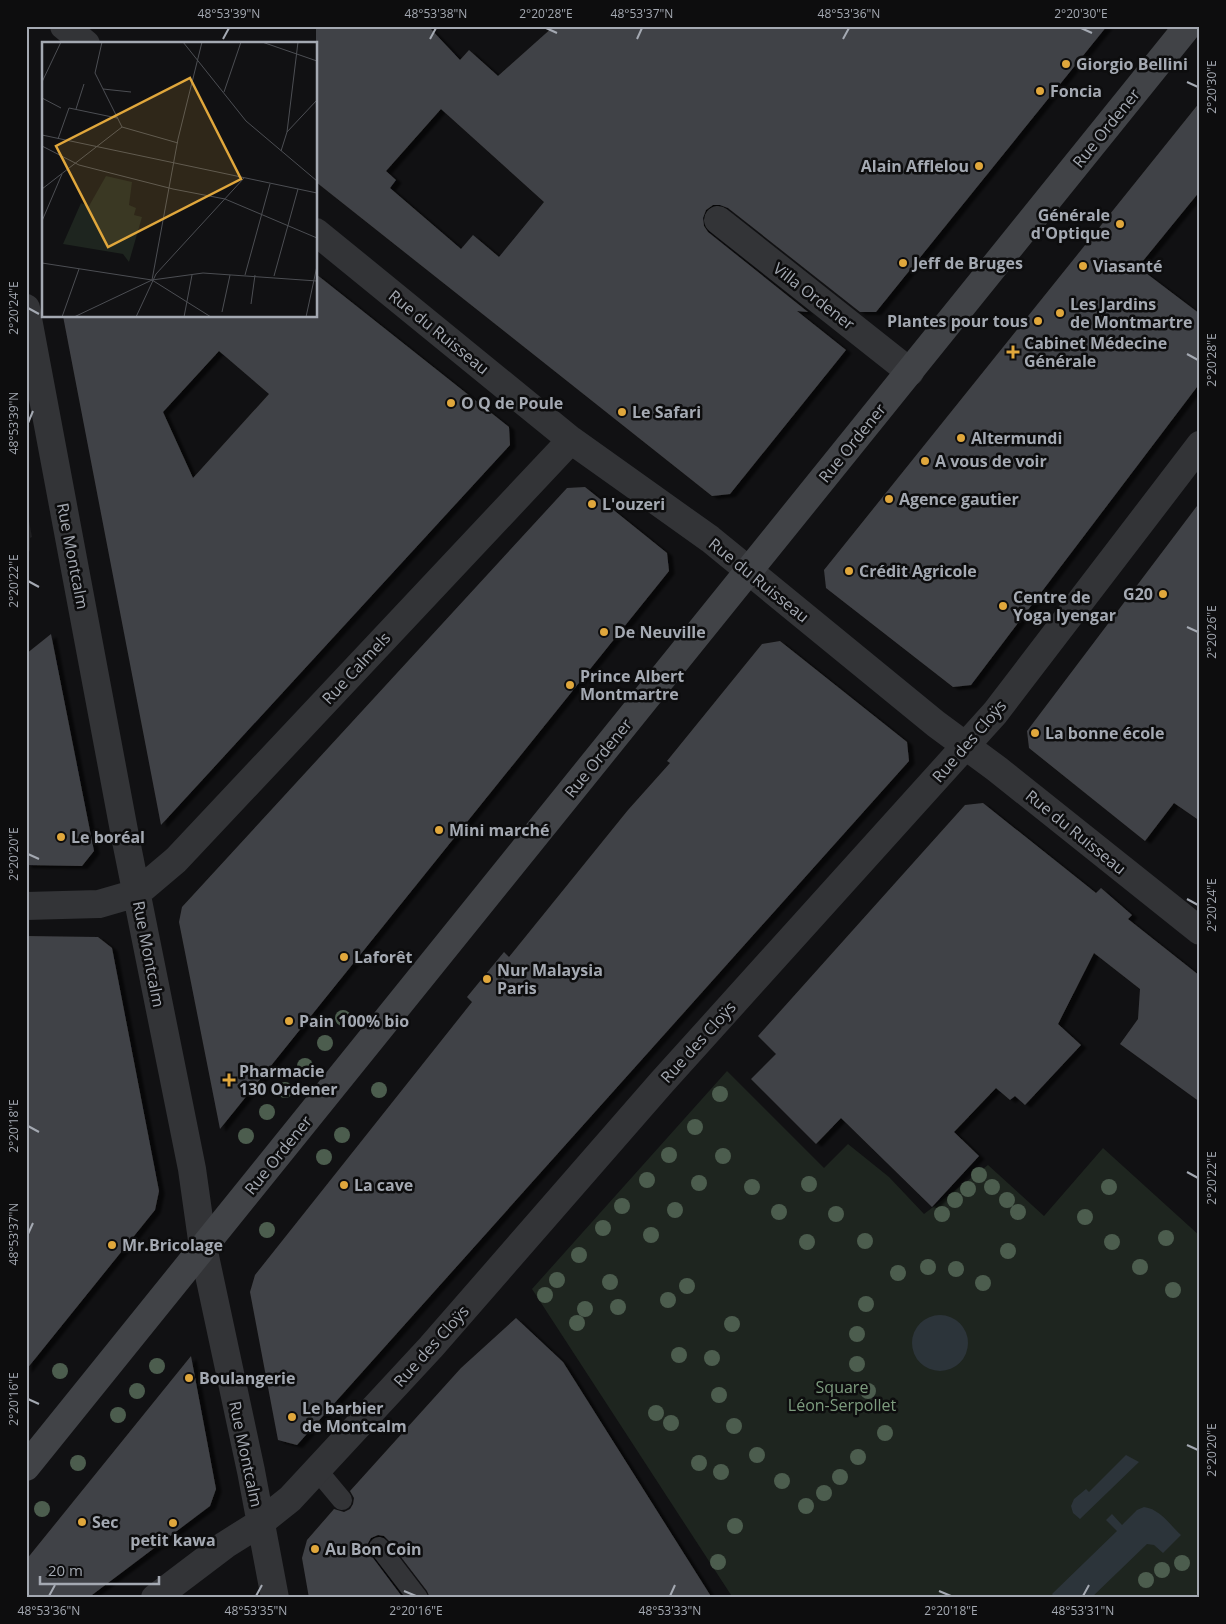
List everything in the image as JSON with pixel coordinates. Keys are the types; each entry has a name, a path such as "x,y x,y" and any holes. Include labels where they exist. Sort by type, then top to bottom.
{"main road":[{"name":"Rue Ordener","path":"26,1467 1188,26"}],"street":[{"path":"64,26 84,42"},
{"name":"Villa Ordener","path":"718,220 910,372"},
{"name":"Rue du Ruisseau","path":"318,234 571,440 710,539 936,724 1200,932"},
{"name":"Rue Montcalm","path":"26,308 137,893 192,1169 203,1247 275,1598"},
{"name":"Rue Calmels","path":"137,893 176,860 571,440"},
{"name":"Rue des Cloÿs","path":"155,1598 226,1545 260,1523 290,1499 431,1347 662,1082 995,713 1200,444"},
{"path":"27,908 99,904 137,893"}],"lane":[{"path":"317,1470 342,1500"},
{"path":"379,1547 418,1598"}],"shaded area":[{"path":"26,505 32,537 30,538 30,550 26,558"},
{"path":"934,1315 946,1315 960,1323 968,1337 966,1354 960,1363 946,1371 934,1371 924,1366 917,1359 912,1349 912,1337 917,1327 924,1320"},
{"path":"1126,1455 1139,1462 1080,1519 1073,1513 1071,1506 1074,1499 1086,1489 1089,1492"},
{"path":"1144,1507 1160,1514 1181,1535 1163,1553 1154,1545 1147,1544 1091,1598 1055,1598 1052,1594 1117,1531 1106,1520 1112,1514 1122,1525 1137,1510"}],"green space":[{"name":"Square Léon-Serpollet","path":"727,1071 824,1168 848,1144 889,1177 924,1214 988,1165 1044,1216 1103,1148 1200,1236 1200,1598 733,1598 532,1289"}],"building":[{"path":"316,26 428,26 460,60 469,50 498,76 554,26 1107,26 876,312 860,312 728,208 713,205 706,210 703,218 704,226 708,232 808,312 797,311 846,350 730,494 712,496 318,184 318,42 316,42","holes":["441,109 544,202 499,257 473,235 461,249 390,188 396,180 386,171"]},
{"path":"1200,102 1200,191 1138,267 1200,314 1200,383 971,685 953,687 826,588 824,570"},
{"path":"318,276 509,427 510,445 161,825 63,318 318,318","holes":["219,351 269,394 193,478 163,412"]},
{"path":"585,487 667,553 669,571 220,1129 179,922 182,907 567,488"},
{"path":"1200,502 1200,821 1174,803 1145,841 1029,748 1027,731"},
{"path":"51,634 94,851 82,866 26,865 26,654"},
{"path":"780,641 907,742 909,761 297,1445 278,1440 250,1292 255,1275 472,1002 467,997 504,952 509,957 628,810 670,763 667,761 762,644"},
{"path":"983,803 1096,893 1101,888 1132,915 1128,919 1200,976 1200,1102 1120,1044 1138,1019 1140,989 1094,953 1058,1024 1081,1045 1025,1105 1015,1096 1010,1100 996,1088 954,1132 979,1156 932,1207 841,1118 816,1144 751,1079 776,1054 758,1036 965,805"},
{"path":"26,936 98,937 112,948 159,1191 155,1210 26,1370"},
{"path":"516,1318 563,1362 712,1598 430,1598 427,1591 388,1540 384,1536 378,1535 371,1538 367,1549 403,1598 309,1598 302,1558 307,1540 334,1509 344,1512 350,1509 354,1498 350,1491 461,1368"},
{"path":"191,1356 216,1489 210,1506 88,1598 26,1598 26,1560"}],"place":[{"name":"Giorgio Bellini","path":"1066,64"},
{"name":"Foncia","path":"1040,91"},
{"name":"Alain Afflelou","path":"979,166"},
{"name":"Générale d'Optique","path":"1120,224"},
{"name":"Jeff de Bruges","path":"903,263"},
{"name":"Viasanté","path":"1083,266"},
{"name":"Les Jardins de Montmartre","path":"1060,313"},
{"name":"Plantes pour tous","path":"1038,321"},
{"name":"Cabinet Médecine Générale","path":"1013,352"},
{"name":"O Q de Poule","path":"451,403"},
{"name":"Le Safari","path":"622,412"},
{"name":"Altermundi","path":"961,438"},
{"name":"A vous de voir","path":"925,461"},
{"name":"Agence gautier","path":"889,499"},
{"name":"L'ouzeri","path":"592,504"},
{"name":"Crédit Agricole","path":"849,571"},
{"name":"G20","path":"1163,594"},
{"name":"Centre de Yoga Iyengar","path":"1003,606"},
{"name":"De Neuville","path":"604,632"},
{"name":"Prince Albert Montmartre","path":"570,685"},
{"name":"La bonne école","path":"1035,733"},
{"name":"Mini marché","path":"439,830"},
{"name":"Le boréal","path":"61,837"},
{"name":"Laforêt","path":"344,957"},
{"name":"Nur Malaysia Paris","path":"487,979"},
{"name":"Pain 100% bio","path":"289,1021"},
{"name":"Pharmacie 130 Ordener","path":"229,1080"},
{"name":"La cave","path":"344,1185"},
{"name":"Mr.Bricolage","path":"112,1245"},
{"name":"Boulangerie","path":"189,1378"},
{"name":"Le barbier de Montcalm","path":"292,1417"},
{"name":"Sec","path":"82,1522"},
{"name":"petit kawa","path":"173,1523"},
{"name":"Au Bon Coin","path":"315,1549"}]}
